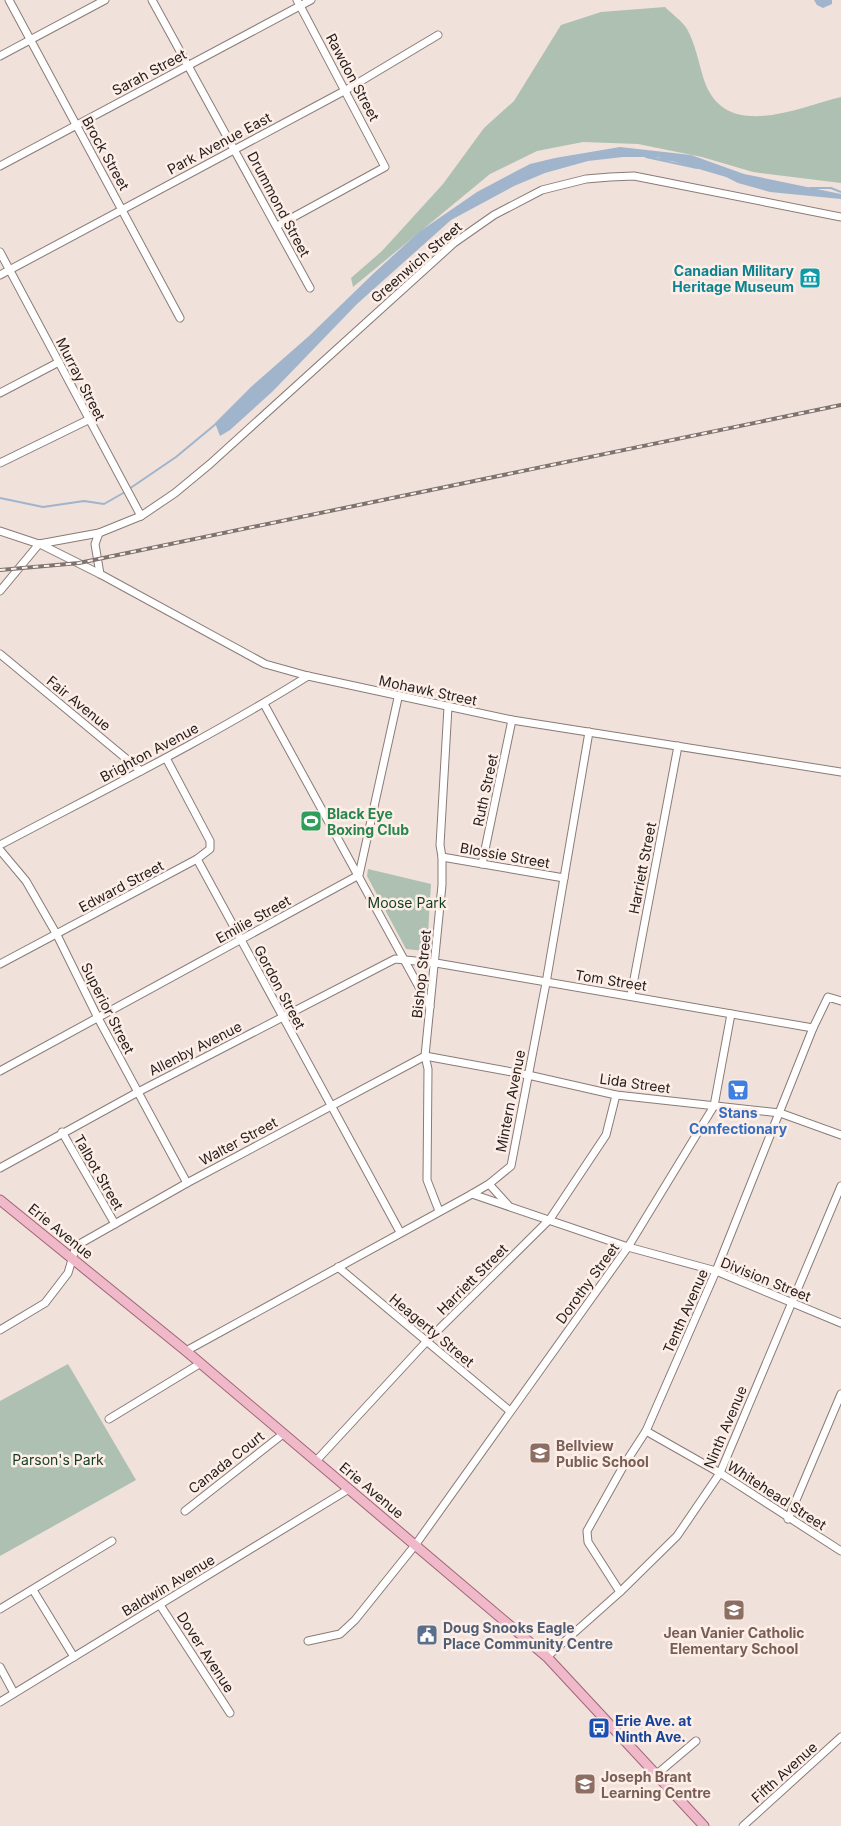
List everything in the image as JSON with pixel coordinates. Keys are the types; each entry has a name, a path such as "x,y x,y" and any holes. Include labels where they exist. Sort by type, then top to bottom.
{"main road":[{"name":"Erie Avenue","path":"0,1200 186,1351 548,1657 704,1826"}],"street":[{"name":"Brock Street","path":"9,0 180,318"},
{"path":"0,56 105,0"},
{"name":"Drummond Street","path":"152,0 310,288"},
{"name":"Sarah Street","path":"0,166 299,3 311,0"},
{"name":"Rawdon Street","path":"277,226 385,167 299,3"},
{"name":"Park Avenue East","path":"0,275 346,90 438,36"},
{"name":"Greenwich Street","path":"0,532 40,544 99,533 140,516 175,493 210,464 454,243 494,215 542,190 586,179 634,176 841,217"},
{"name":"Murray Street","path":"0,252 140,516"},
{"path":"0,393 59,362"},
{"path":"0,463 88,420"},
{"path":"99,533 95,544 100,574"},
{"path":"0,591 40,544"},
{"name":"Mohawk Street","path":"40,544 100,574 265,664 398,698 512,720 841,772"},
{"name":"Fair Avenue","path":"0,654 141,770"},
{"name":"Brighton Avenue","path":"0,845 166,758 264,704 308,676"},
{"path":"359,874 398,698"},
{"path":"264,704 359,874 430,1007"},
{"name":"Bishop Street","path":"439,1211 427,1180 428,1069 425,1056 436,963 442,857 440,845 448,707"},
{"name":"Ruth Street","path":"482,864 512,720"},
{"name":"Mintern Avenue","path":"186,1351 472,1194 489,1184 511,1166 546,982 589,732"},
{"name":"Harriett Street","path":"631,995 678,746"},
{"path":"166,758 210,841 210,849 197,859"},
{"name":"Superior Street","path":"0,850 26,881 57,935 98,1018 187,1183"},
{"name":"Blossie Street","path":"442,857 564,878"},
{"name":"Edward Street","path":"0,964 197,859"},
{"name":"Gordon Street","path":"197,859 400,1232"},
{"name":"Emilie Street","path":"0,1071 359,874"},
{"name":"Allenby Avenue","path":"0,1168 62,1132 395,959 405,959"},
{"name":"Tom Street","path":"405,959 631,995 813,1028"},
{"name":"Tenth Avenue","path":"620,1592 588,1542 587,1531 624,1465 646,1432 716,1271 813,1028 828,997 841,1001"},
{"name":"Dorothy Street","path":"308,1641 340,1634 355,1620 416,1544 628,1247 714,1106 731,1014"},
{"name":"Lida Street","path":"425,1056 528,1075 616,1095 780,1113 841,1135"},
{"name":"Walter Street","path":"0,1330 45,1303 68,1273 76,1246 330,1105 425,1056"},
{"name":"Harriett Street","path":"316,1461 426,1342 550,1220 606,1134 616,1095"},
{"name":"Talbot Street","path":"62,1132 114,1224"},
{"name":"Division Street","path":"489,1184 509,1206"},
{"name":"Ninth Avenue","path":"548,1657 620,1592 677,1536 720,1473 790,1303 841,1186"},
{"name":"Division Street","path":"472,1194 628,1247 716,1271 841,1323"},
{"name":"Heagerty Street","path":"338,1267 510,1411"},
{"path":"109,1419 200,1363"},
{"path":"788,1519 841,1394"},
{"name":"Whitehead Street","path":"646,1432 720,1473 788,1519 841,1551"},
{"name":"Canada Court","path":"185,1511 283,1434"},
{"name":"Baldwin Avenue","path":"0,1702 349,1489"},
{"path":"0,1609 112,1541"},
{"path":"33,1590 74,1657"},
{"name":"Dover Avenue","path":"160,1605 230,1713"},
{"path":"0,1667 14,1693"},
{"name":"Fifth Avenue","path":"743,1826 841,1737"},
{"path":"657,1774 696,1741"}],"green space":[{"path":"665,7 687,29 695,47 704,80 714,99 728,110 745,116 764,116 804,108 841,97 841,183 753,172 702,157 638,144 583,142 537,151 490,174 353,287 351,278 382,251 443,184 484,128 514,101 561,25 601,12"},
{"name":"Moose Park","path":"368,869 431,884 427,949 425,951 406,949 367,876"},
{"name":"Parson's Park","path":"68,1364 136,1480 0,1556 0,1401"}],"water":[{"path":"814,0 832,0 832,4 823,8 817,5"},
{"path":"620,147 691,155 744,174 841,194 841,199 770,192 658,157 623,157 588,161 545,173 514,186 451,220 357,304 273,391 230,430 220,436 215,423 251,387 309,336 419,232 477,192 530,164"}],"waterway":[{"path":"672,160 646,157 697,168"},
{"path":"810,188 831,188 841,192"},
{"path":"129,489 176,457 217,423"},
{"path":"0,498 43,507 84,501 104,504 125,492"}],"railway":[{"path":"0,570 79,563 841,405"}],"place":[{"name":"Canadian Military Heritage Museum","path":"810,278"},
{"name":"Black Eye Boxing Club","path":"311,821"},
{"name":"Stans Confectionary","path":"738,1090"},
{"name":"Bellview Public School","path":"540,1453"},
{"name":"Jean Vanier Catholic Elementary School","path":"734,1610"},
{"name":"Doug Snooks Eagle Place Community Centre","path":"427,1635"},
{"name":"Erie Ave. at Ninth Ave.","path":"599,1728"},
{"name":"Joseph Brant Learning Centre","path":"585,1784"}]}
